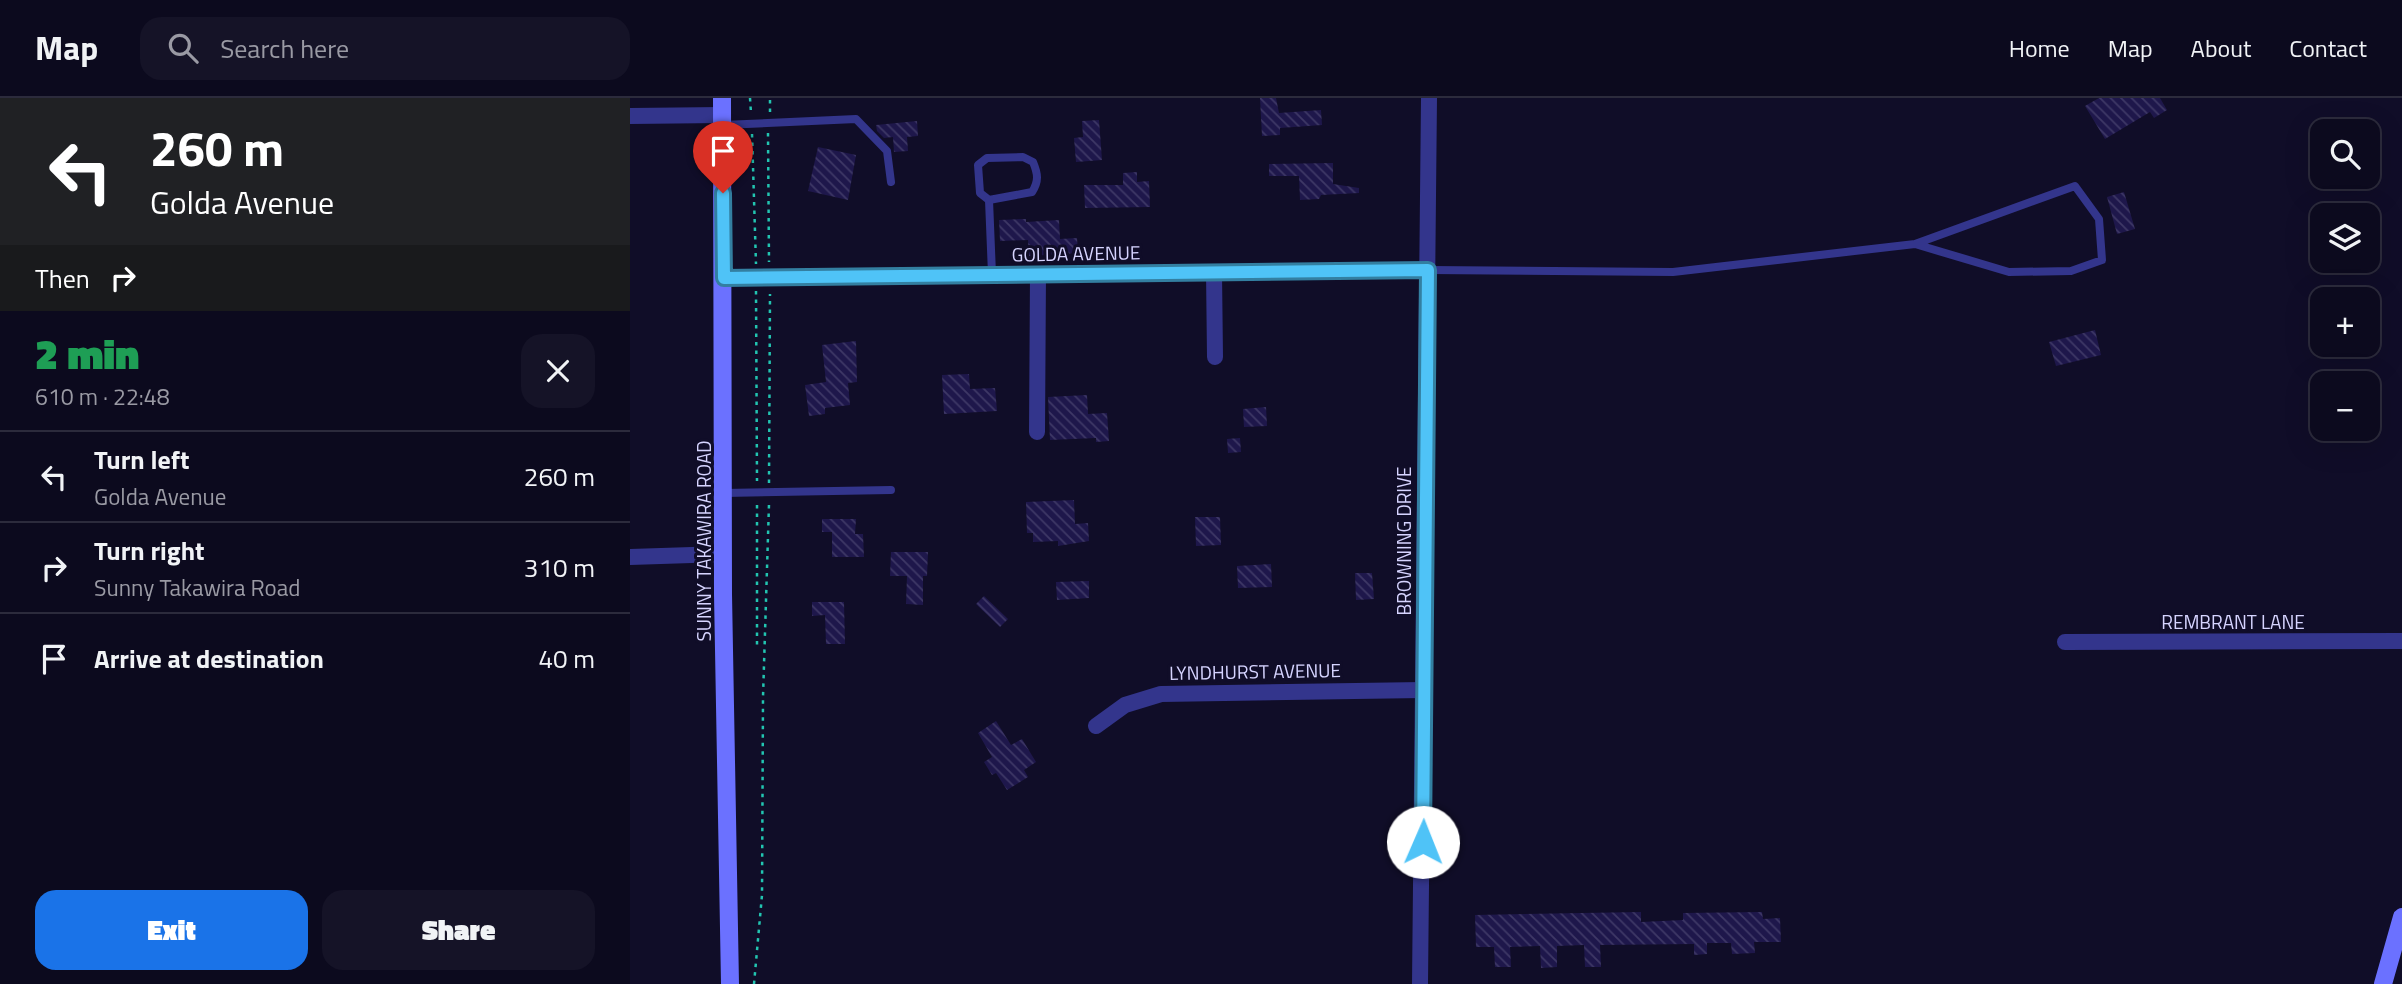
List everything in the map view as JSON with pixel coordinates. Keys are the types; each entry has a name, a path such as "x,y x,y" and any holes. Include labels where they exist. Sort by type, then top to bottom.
{"main road":[{"name":"SUNNY TAKAWIRA ROAD","path":"722,113 723,554 730,984"},
{"path":"2383,984 2402,917"}],"street":[{"name":"BROWNING DRIVE","path":"1420,984 1429,98"},
{"path":"630,116 722,113"},
{"name":"GOLDA AVENUE","path":"724,278 1428,270"},
{"path":"1214,272 1215,357"},
{"path":"1037,432 1038,274"},
{"path":"630,557 723,554"},
{"name":"REMBRANT LANE","path":"2065,642 2402,641"},
{"name":"LYNDHURST AVENUE","path":"1096,726 1125,705 1161,694 1423,690"}],"lane":[{"path":"722,113 751,124 856,119 887,151 891,183"},
{"path":"989,200 1032,192 1037,184 1038,173 1033,162 1023,157 987,158 978,165 980,193 989,200 992,275"},
{"path":"1428,270 1673,272 1915,244 2075,186 2099,219 2102,260 2071,271 2009,272 1915,244"},
{"path":"724,493 891,491"}],"path":[{"path":"750,98 763,277 769,491 763,697 762,895 754,984"},
{"path":"757,645 757,491 766,151 770,98"}],"building":[{"path":"1260,98 1276,98 1279,113 1321,110 1322,125 1280,128 1280,135 1262,136"},
{"path":"2099,98 2160,98 2167,110 2154,118 2150,112 2105,139 2085,106"},
{"path":"1099,120 1102,160 1076,162 1074,138 1083,137 1082,121"},
{"path":"917,121 918,136 907,137 908,151 894,152 893,137 884,138 877,131 876,125"},
{"path":"818,147 856,155 848,200 808,191"},
{"path":"1333,163 1333,184 1359,188 1359,193 1321,195 1319,199 1300,200 1299,176 1269,176 1269,164"},
{"path":"1137,172 1137,182 1149,181 1150,207 1085,208 1084,185 1123,185 1123,173"},
{"path":"2124,192 2135,229 2117,234 2107,197"},
{"path":"1026,219 1026,222 1059,220 1060,239 1077,238 1078,253 1029,256 1028,240 1000,241 999,220"},
{"path":"2095,330 2101,355 2056,366 2049,342"},
{"path":"856,341 857,382 848,383 850,405 825,408 825,414 809,416 805,385 826,382 822,345"},
{"path":"969,374 970,389 995,388 997,411 944,414 942,375"},
{"path":"1087,395 1088,414 1107,413 1109,441 1096,442 1096,438 1050,440 1048,397"},
{"path":"1266,407 1267,426 1244,427 1243,409"},
{"path":"1240,438 1241,452 1228,453 1227,439"},
{"path":"1074,500 1075,524 1088,523 1089,541 1058,546 1058,541 1033,542 1033,533 1027,533 1026,502"},
{"path":"1195,517 1220,517 1221,545 1196,546"},
{"path":"822,519 856,519 855,534 863,534 864,557 832,557 832,532 822,532"},
{"path":"891,552 928,552 927,576 923,576 923,605 906,604 907,576 890,576"},
{"path":"1271,564 1272,587 1238,588 1237,566"},
{"path":"1355,573 1372,573 1374,599 1356,600"},
{"path":"1089,581 1089,598 1057,600 1056,582"},
{"path":"984,596 1008,619 1000,627 976,604"},
{"path":"812,602 844,602 845,644 826,644 825,615 812,616"},
{"path":"996,721 1011,745 1022,739 1036,762 1024,770 1028,777 1007,790 996,773 992,775 984,762 992,757 978,733"},
{"path":"1641,912 1641,922 1683,920 1683,913 1762,912 1763,919 1780,918 1781,942 1754,942 1755,953 1732,954 1731,943 1707,943 1707,954 1694,955 1694,944 1600,945 1601,967 1585,967 1584,945 1557,946 1557,967 1541,968 1540,946 1510,947 1511,967 1495,967 1494,947 1476,947 1475,915"}],"route":[{"path":"723,193 724,278 1428,270 1423,842"}]}
